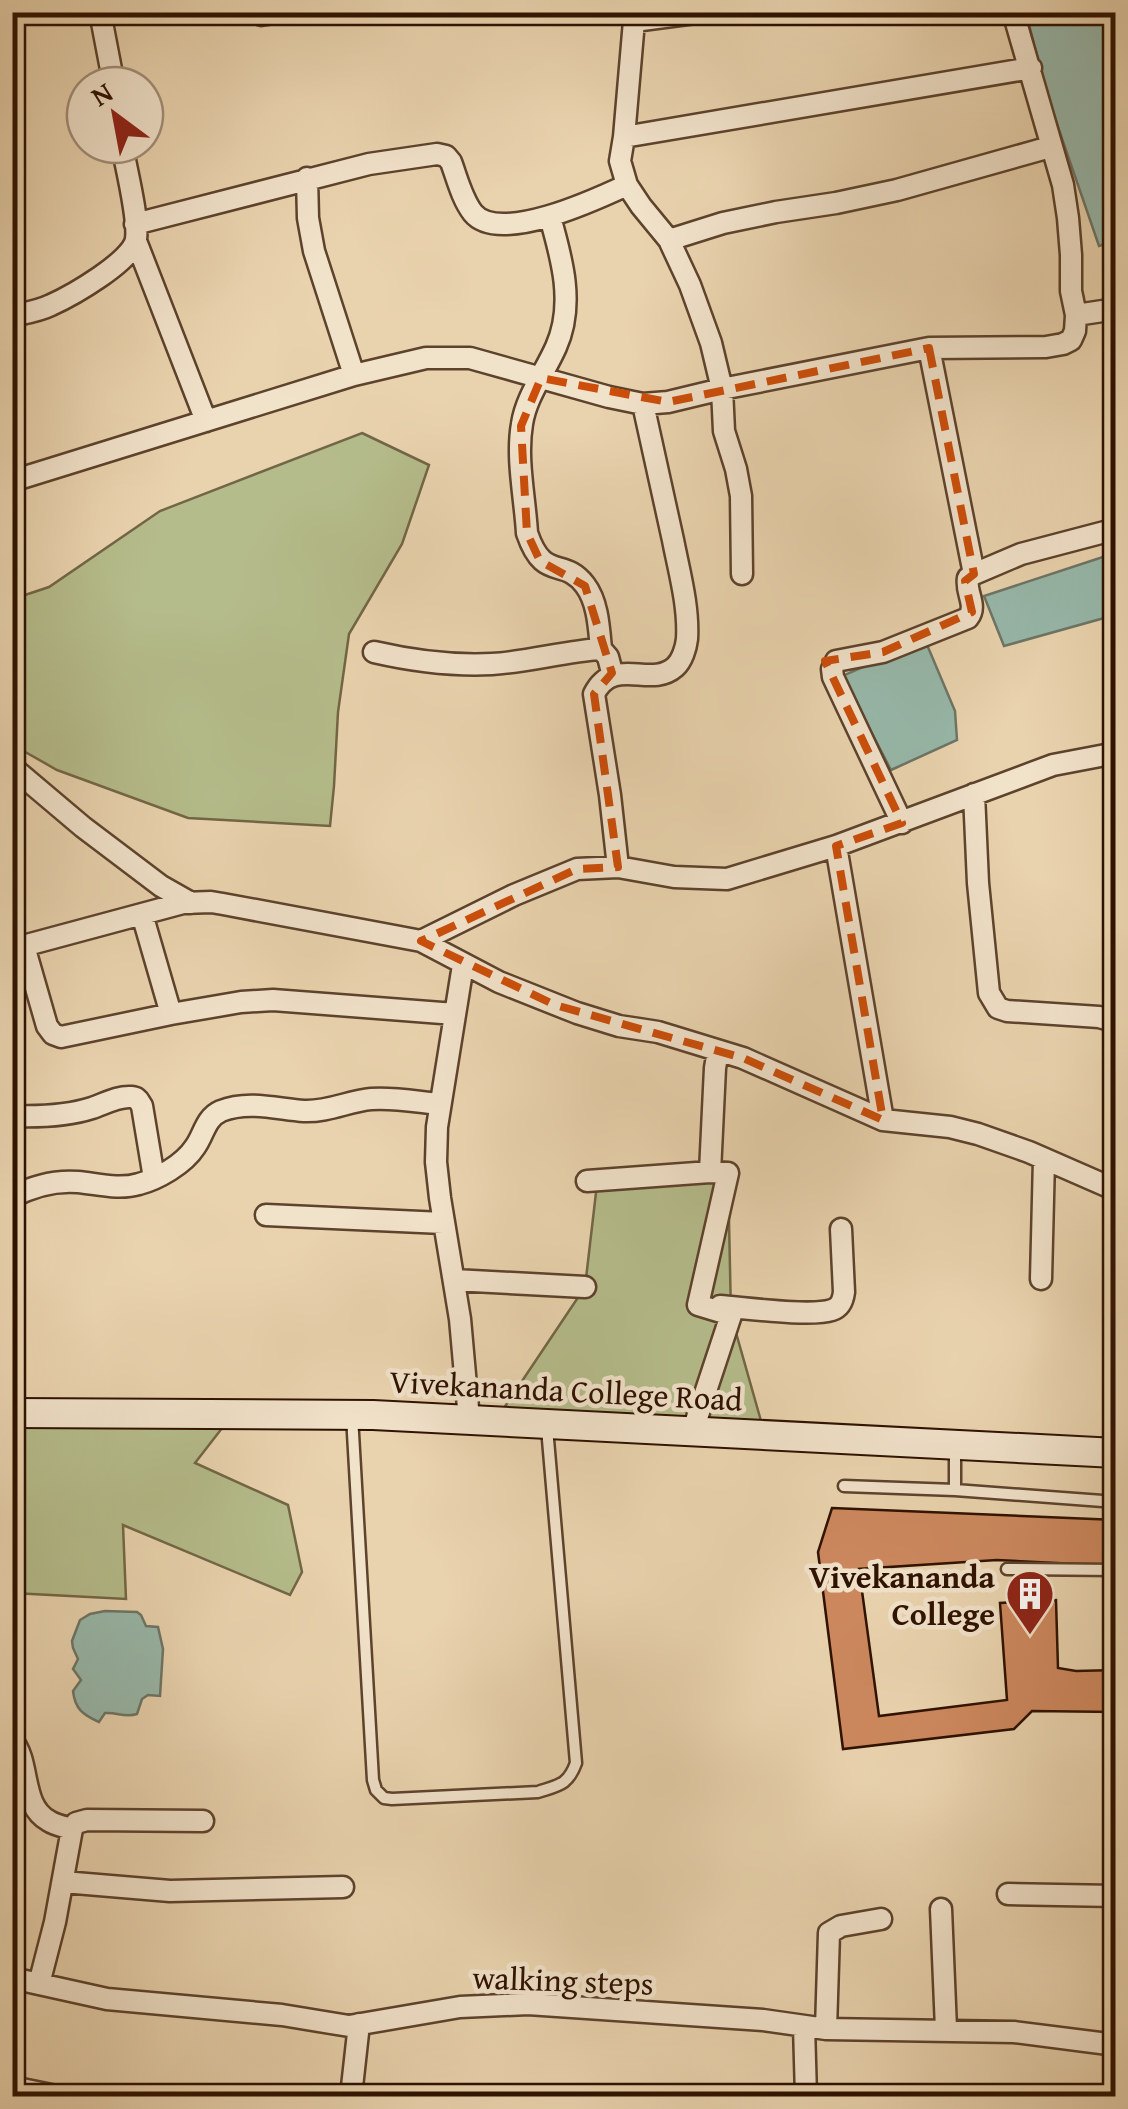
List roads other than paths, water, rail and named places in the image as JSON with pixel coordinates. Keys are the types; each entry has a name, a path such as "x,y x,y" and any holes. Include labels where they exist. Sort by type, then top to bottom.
{"street":[{"path":"100,12 110,65"},
{"path":"257,12 282,12"},
{"path":"703,12 632,17 620,161 627,185 669,240 711,343 722,388 724,431 740,496 742,574"},
{"path":"12,482 354,375 426,358 470,358 644,404 929,348 1063,344 1071,340 1076,315 1071,291 1068,218 1063,185 1013,12"},
{"path":"624,137 1030,68"},
{"path":"669,240 776,212 897,190 1050,147"},
{"path":"136,233 308,178 438,154 451,162 474,214 486,224 550,218 627,185"},
{"path":"125,165 136,233 206,421"},
{"path":"308,178 308,218 314,251 354,375"},
{"path":"550,218 563,262 566,296 559,341 527,405 521,426 528,533 540,561 571,572 586,586 613,676"},
{"path":"12,316 46,308 118,263 130,252 136,233"},
{"path":"1076,315 1116,309"},
{"path":"929,348 974,574"},
{"path":"618,867 594,694 599,684 613,676 663,674 674,668 682,659 687,641 679,571 644,404"},
{"path":"902,822 833,677 836,661 883,652 968,618 973,604 967,584 974,574 1039,548 1116,529"},
{"path":"374,652 440,664 491,664 602,649"},
{"path":"421,940 577,869 618,867 727,880 836,846 1052,765 1116,752"},
{"path":"12,767 160,886 191,902"},
{"path":"974,794 984,954 993,1002 1007,1011 1099,1017 1116,1026"},
{"path":"836,846 883,1120"},
{"path":"455,1014 273,1000 171,1014 62,1037 47,1026 18,948 191,902 223,904 421,940 499,982 577,1013 718,1051 772,1070 883,1120 978,1134 1116,1190"},
{"path":"142,914 171,1014"},
{"path":"463,965 436,1126 436,1162 469,1419"},
{"path":"710,1172 718,1051"},
{"path":"12,1116 68,1113 133,1097 142,1106 154,1178"},
{"path":"12,1197 49,1182 111,1187 136,1185 154,1178 192,1152 210,1118 221,1111 266,1106 305,1111 376,1098 440,1104"},
{"path":"1041,1280 1044,1159"},
{"path":"587,1181 728,1173 698,1305"},
{"path":"266,1216 444,1223"},
{"path":"698,1305 799,1312 838,1308 844,1292 841,1229"},
{"path":"454,1280 585,1287"},
{"path":"693,1430 731,1315 698,1305"},
{"name":"Vivekananda College Road","path":"12,1413 469,1419 1116,1452"},
{"path":"12,1740 19,1749 30,1797 38,1812 48,1821 72,1829"},
{"path":"39,1984 76,1823 203,1820"},
{"path":"63,1882 170,1890 342,1887"},
{"path":"1008,1894 1116,1896"},
{"path":"941,1910 946,2030"},
{"path":"826,2028 830,1933 841,1926 881,1919"},
{"name":"walking steps","path":"12,1978 107,1999 282,2015 350,2026 460,2007 528,2004 826,2028 1014,2032 1116,2045"},
{"path":"351,2096 358,2024"},
{"path":"804,2026 806,2096"},
{"path":"12,2086 56,2096"}],"lane":[{"path":"352,1415 373,1780 384,1798 392,1799 538,1792 558,1786 571,1776 576,1762 546,1422"},
{"path":"955,1444 955,1490"},
{"path":"844,1486 1116,1502"},
{"path":"1007,1568 1116,1570"}],"place":[{"name":"Vivekananda College","path":"1030,1636"}]}
